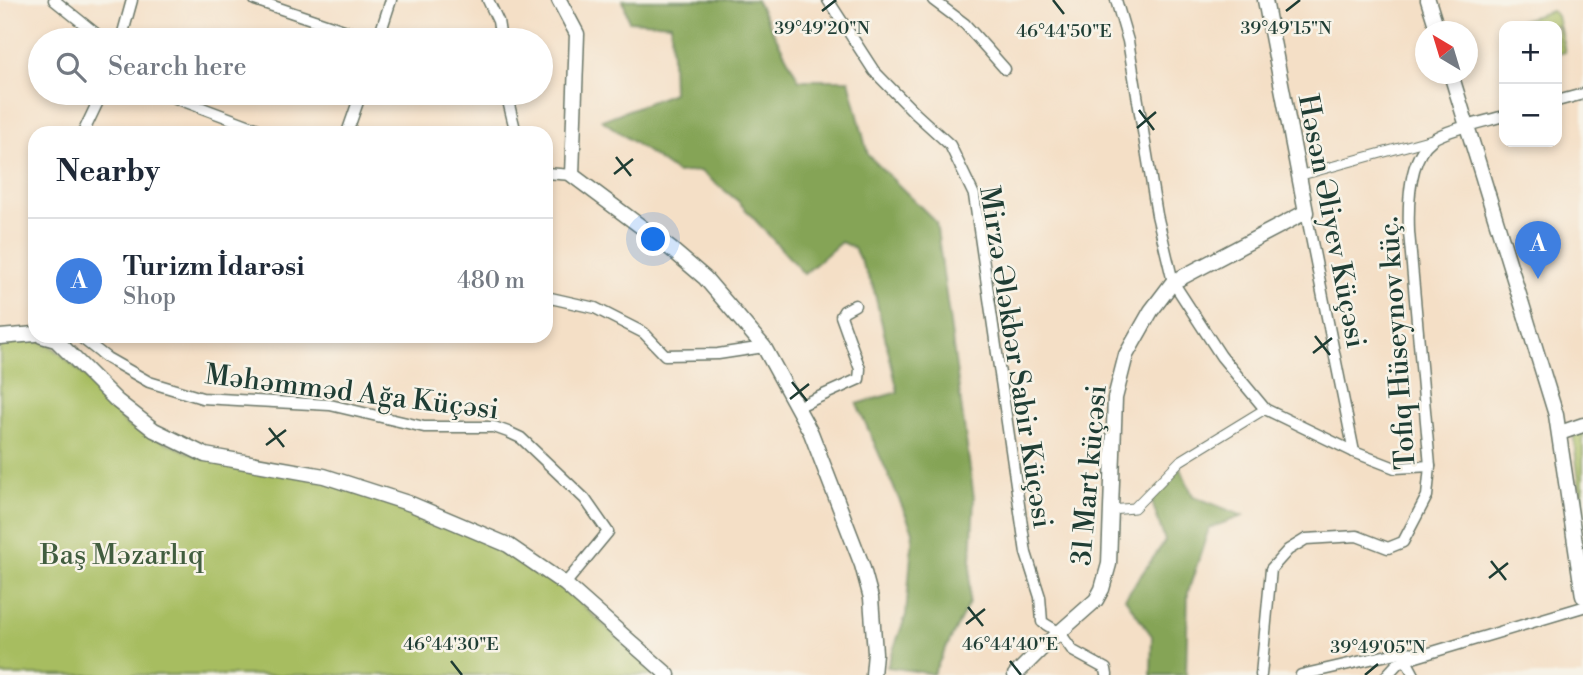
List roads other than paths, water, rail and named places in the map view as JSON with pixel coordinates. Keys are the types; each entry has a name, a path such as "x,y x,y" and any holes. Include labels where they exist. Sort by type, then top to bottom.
{"street":[{"path":"54,0 89,28"},
{"path":"124,28 132,0"},
{"path":"255,0 338,28"},
{"path":"382,28 391,0"},
{"path":"488,0 499,28"},
{"path":"559,0 577,34 572,175"},
{"name":"Mirzə Ələkbər Sabir Küçəsi","path":"828,0 874,71 950,145 974,195 1026,553 1040,597 1040,615 1042,622 1060,632 1073,651 1106,669 1107,675"},
{"path":"933,0 965,24 1005,69"},
{"path":"1116,0 1128,41 1157,215 1173,282 1221,356 1265,409 1354,452 1395,468 1430,466"},
{"name":"Həsən Əliyev Küçəsi","path":"1265,0 1354,452"},
{"path":"1428,0 1435,21"},
{"path":"1454,84 1556,415 1583,596"},
{"path":"1562,100 1583,94"},
{"path":"86,126 96,105"},
{"path":"194,105 250,126"},
{"path":"349,126 356,105"},
{"path":"509,105 514,126"},
{"path":"1298,177 1499,117"},
{"name":"Tofiq Hüseynov küç.","path":"1261,675 1271,569 1288,550 1306,539 1357,536 1388,548 1403,542 1427,496 1430,466 1408,196 1420,153 1433,139"},
{"path":"553,174 572,175 671,249 705,278 764,347 811,433 865,576 871,598 875,653 873,675"},
{"name":"31 Mart küçəsi","path":"1015,675 1089,607 1102,589 1108,564 1115,398 1126,355 1151,311 1173,282 1306,212"},
{"path":"553,299 595,308 644,333 665,355 718,354 764,347"},
{"path":"797,407 859,379 860,369 841,316 855,305"},
{"path":"0,337 28,335"},
{"path":"57,343 117,401 154,430 205,456 324,477 411,504 508,545 565,584 667,675"},
{"name":"Məhəmməd Ağa Küçəsi","path":"88,343 107,358 149,382 202,398 330,405 424,427 494,427 522,438 585,499 608,532 565,584"},
{"path":"1111,510 1134,508 1180,461 1265,409"},
{"path":"1560,433 1583,425"},
{"path":"1387,675 1398,663 1406,660 1583,607"},
{"path":"1301,675 1401,652 1429,653"},
{"path":"1406,660 1414,675"}],"place":[{"name":"Turizm İdarəsi","path":"1538,279"}],"park label":[{"name":"Baş Məzarlıq","path":"122,554"}]}
